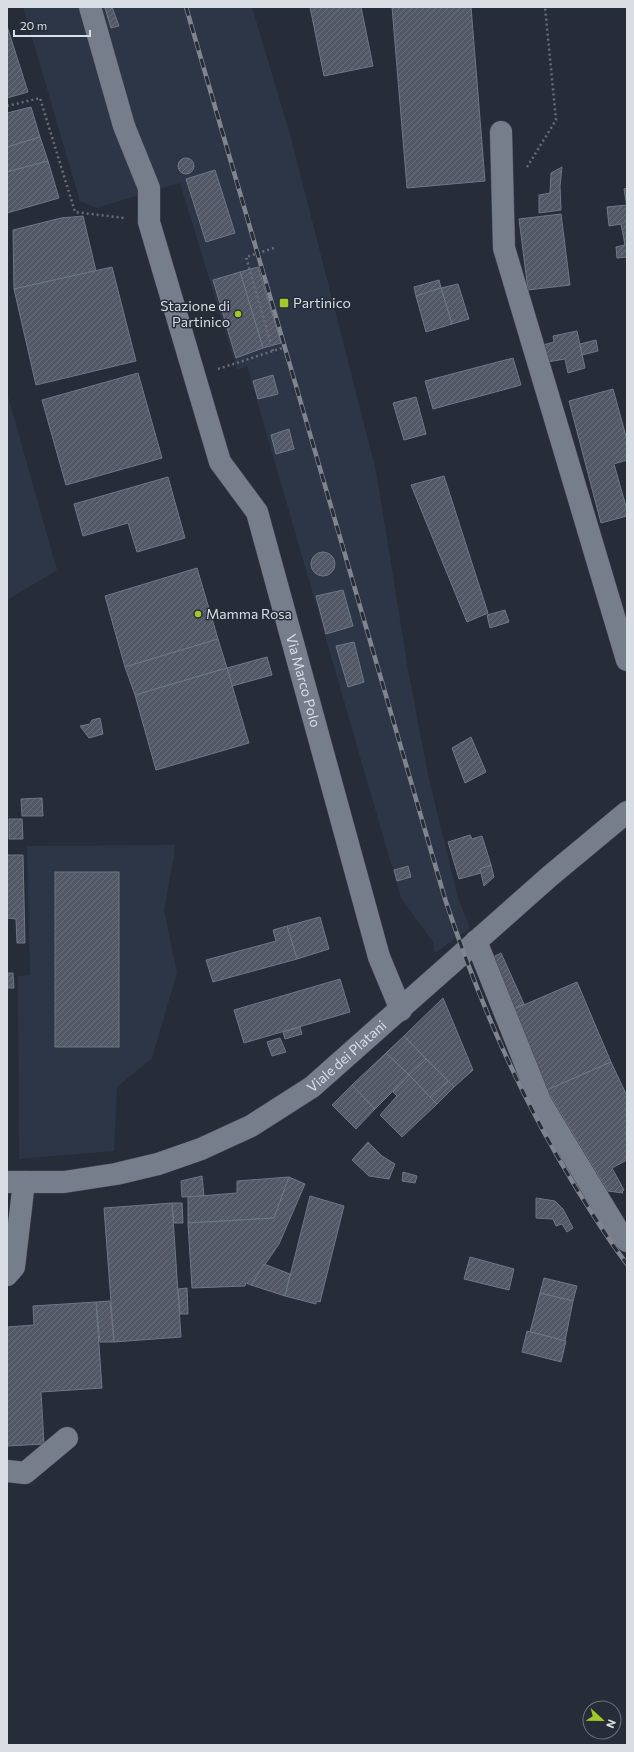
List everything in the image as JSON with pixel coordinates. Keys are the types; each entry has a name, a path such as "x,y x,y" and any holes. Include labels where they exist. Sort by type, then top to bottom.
{"street":[{"name":"Via Marco Polo","path":"90,7 124,126 149,188 149,222 220,462 257,512 379,957 401,1010"},
{"path":"501,132 504,248 627,660"},
{"name":"Viale dei Platani","path":"15,1182 64,1182 116,1174 158,1164 201,1149 251,1126 312,1087 401,1010 550,876 627,812"},
{"path":"476,941 541,1103 617,1229 627,1241"},
{"path":"7,1274 14,1267 15,1182"},
{"path":"7,1471 25,1473 67,1438"}],"path":[{"path":"524,172 556,120 545,7"},
{"path":"7,106 40,98 75,212 149,222"},
{"path":"273,350 246,257 274,248"},
{"path":"195,376 282,348"}],"shaded area":[{"path":"23,7 252,7 291,138 376,471 408,669 428,775 458,898 470,928 435,953 433,942 401,898 247,366 237,370 180,183 96,208 80,201"},
{"path":"7,393 57,570 7,600"},
{"path":"175,845 164,910 177,973 152,1058 117,1087 114,1151 19,1159 18,976 30,975 27,846"}],"building":[{"path":"112,7 119,26 111,28 105,8"},
{"path":"310,7 361,7 373,66 324,76"},
{"path":"392,7 471,7 485,181 407,188"},
{"path":"7,26 28,92 7,98"},
{"path":"31,107 40,137 7,147 7,113"},
{"path":"40,137 48,161 7,172 7,147"},
{"path":"186,158 192,160 194,166 192,172 186,174 180,172 178,166 180,160"},
{"path":"48,161 59,198 7,213 7,172"},
{"path":"562,167 560,186 561,210 539,213 539,195 550,193 551,173"},
{"path":"215,170 235,233 206,242 186,179"},
{"path":"627,188 627,207 624,189"},
{"path":"627,205 627,257 617,258 616,247 625,245 621,224 609,226 607,207"},
{"path":"561,214 570,285 528,290 519,219"},
{"path":"83,216 96,271 14,289 13,230 61,218"},
{"path":"112,267 136,361 36,385 14,289"},
{"path":"258,267 281,343 263,348 240,272"},
{"name":"Stazione di Partinico","path":"240,272 263,348 236,358 213,280"},
{"path":"439,280 441,288 416,296 414,287"},
{"path":"458,284 469,319 452,324 441,288"},
{"path":"441,288 452,324 426,332 416,296"},
{"path":"577,331 585,368 568,373 565,359 547,362 543,345 554,342 553,336"},
{"path":"596,340 598,351 582,355 580,344"},
{"path":"513,358 521,385 433,409 425,381"},
{"path":"138,373 162,458 66,485 42,400"},
{"path":"273,375 278,394 258,399 253,381"},
{"path":"613,389 627,440 627,460 614,464 627,510 627,516 601,523 569,401"},
{"path":"416,397 426,434 404,440 393,403"},
{"path":"289,429 294,449 276,454 271,435"},
{"path":"444,476 488,613 467,622 411,485"},
{"path":"168,477 185,538 137,552 128,523 83,536 74,504"},
{"path":"323,552 332,555 335,564 332,573 323,576 314,573 311,564 314,555"},
{"path":"197,568 218,639 125,667 105,596"},
{"path":"343,590 353,626 326,634 316,596"},
{"path":"505,610 509,622 490,628 487,615"},
{"path":"218,639 227,668 135,695 125,667"},
{"path":"354,642 364,682 348,687 336,646"},
{"path":"267,657 272,675 232,686 227,668"},
{"path":"227,668 249,743 156,770 135,695"},
{"path":"100,718 103,734 89,738 80,726 90,724 92,720"},
{"path":"471,737 486,772 465,783 452,748"},
{"path":"42,798 43,816 22,816 21,799"},
{"path":"9,819 22,819 23,839 9,839"},
{"path":"470,835 472,839 482,836 491,865 480,869 481,873 459,879 448,842"},
{"path":"7,855 23,855 25,943 17,943 16,919 7,918"},
{"path":"491,865 494,877 484,886 480,869"},
{"path":"408,866 411,877 397,881 394,870"},
{"path":"55,872 119,872 119,1047 55,1047"},
{"path":"320,917 329,949 297,959 287,926"},
{"path":"287,926 297,959 213,982 206,960 276,941 273,930"},
{"path":"501,953 524,1004 512,1010 489,959"},
{"path":"7,973 13,973 14,988 7,988"},
{"path":"340,979 350,1012 244,1043 234,1010"},
{"path":"577,982 611,1062 547,1090 512,1010"},
{"path":"443,998 473,1070 454,1087 404,1036"},
{"path":"300,1027 302,1034 285,1039 283,1032"},
{"path":"404,1036 426,1059 409,1075 386,1053"},
{"path":"280,1038 286,1052 272,1056 267,1042"},
{"path":"386,1053 409,1075 375,1109 352,1085"},
{"path":"426,1059 448,1081 430,1097 409,1075"},
{"path":"611,1062 627,1096 627,1160 612,1168 624,1190 622,1192 623,1193 608,1191 547,1090"},
{"path":"409,1075 437,1104 402,1137 380,1115 397,1096 393,1092"},
{"path":"448,1081 454,1087 437,1104 430,1097"},
{"path":"352,1085 375,1109 356,1129 332,1105"},
{"path":"368,1142 382,1156 395,1164 389,1179 369,1176 352,1160"},
{"path":"403,1172 417,1176 415,1183 402,1181"},
{"path":"202,1176 204,1196 182,1197 181,1181"},
{"path":"289,1177 274,1218 188,1223 188,1197 237,1193 237,1181"},
{"path":"289,1177 305,1184 279,1244 251,1285 246,1283 245,1286 192,1288 188,1223 274,1218"},
{"path":"310,1196 344,1206 320,1302 316,1301 316,1304 285,1296"},
{"path":"536,1198 555,1201 563,1209 573,1228 567,1232 562,1224 556,1226 553,1219 536,1218"},
{"path":"172,1203 182,1203 183,1223 174,1223"},
{"path":"172,1203 181,1337 114,1342 104,1208"},
{"path":"470,1257 514,1269 509,1290 464,1279"},
{"path":"264,1264 290,1274 285,1296 251,1285"},
{"path":"544,1278 577,1286 573,1301 540,1293"},
{"path":"187,1288 188,1314 180,1314 178,1289"},
{"path":"540,1293 573,1301 565,1341 530,1332"},
{"path":"110,1301 114,1342 100,1342 96,1302"},
{"path":"96,1302 102,1388 41,1392 44,1444 7,1446 7,1327 34,1325 33,1306"},
{"path":"527,1331 566,1341 561,1362 522,1352"}],"railway":[{"path":"186,7 445,899 458,938 487,1013 538,1120 578,1191 627,1264"}],"place":[{"name":"Partinico","path":"284,303"},
{"name":"Stazione di Partinico","path":"238,314"},
{"name":"Mamma Rosa","path":"198,614"}]}
